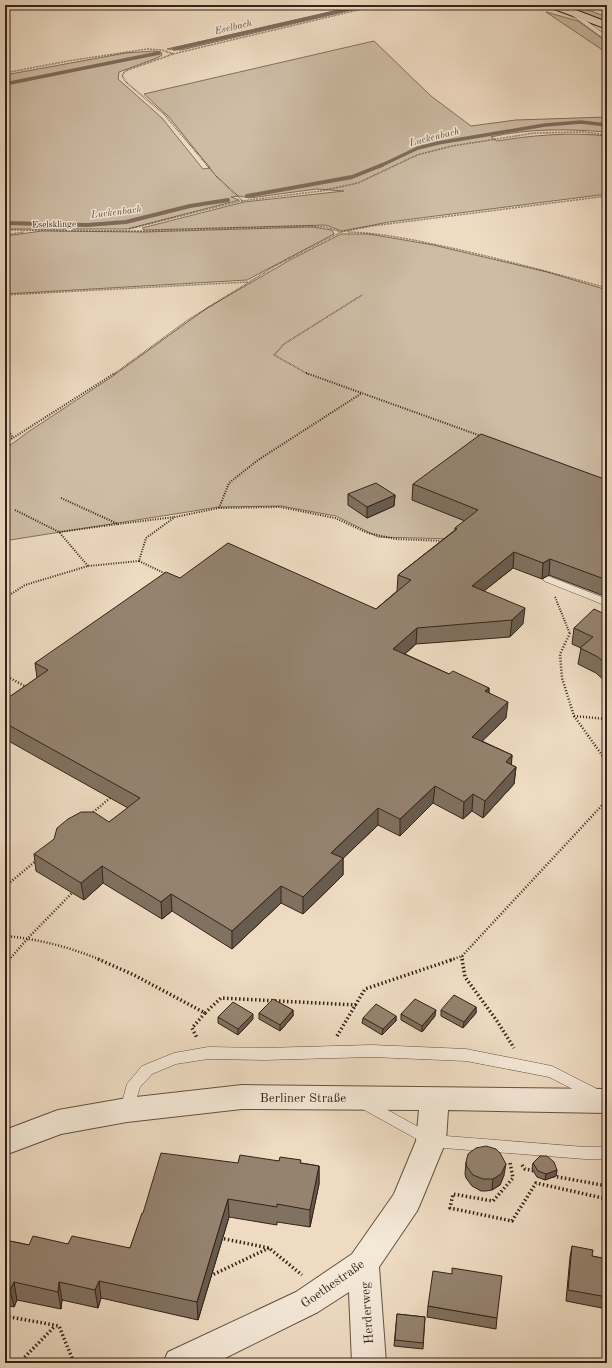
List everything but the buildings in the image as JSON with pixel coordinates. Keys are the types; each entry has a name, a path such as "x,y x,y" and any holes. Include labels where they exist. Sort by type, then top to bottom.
{"main road":[{"path":"553,5 575,15 607,26"}],"street":[{"name":"Berliner Straße","path":"5,1143 58,1122 127,1110 242,1097 607,1101"},
{"name":"Goethestraße","path":"180,1363 306,1302 363,1264 406,1202 431,1141 435,1098"},
{"name":"Herderweg","path":"363,1264 370,1363"}],"lane":[{"path":"575,15 607,39"},
{"path":"548,579 607,603"},
{"path":"127,1110 134,1084 147,1070 174,1059 208,1053 264,1054 372,1051 466,1055 552,1072 607,1101"},
{"path":"355,1098 431,1141 585,1153 607,1153"}],"path":[{"path":"244,201 217,178 164,114 127,83 122,76 125,71 173,54 379,5"},
{"path":"5,73 68,61 147,49 162,50 173,54"},
{"path":"126,230 244,201 321,192 358,183 417,155 452,146 535,133 583,132 607,135"},
{"path":"5,443 109,377 188,320 275,266 341,232 372,226 607,196"},
{"path":"126,230 144,231 308,226 326,227 341,232 368,232 468,251 549,271 607,288"},
{"name":"Eselsklinge","path":"5,230 126,230"},
{"path":"5,235 34,231"},
{"path":"5,296 249,282"},
{"path":"362,295 284,344 274,355 301,371 363,392 481,436"},
{"path":"219,508 229,483 258,460 363,392"},
{"path":"5,425 13,438"},
{"path":"61,498 118,524"},
{"path":"59,532 175,517 219,508 280,507 335,518 368,533 394,539 447,541"},
{"path":"15,510 59,532 88,566"},
{"path":"139,561 146,538 175,517"},
{"path":"5,598 25,585 88,566 139,561 166,574"},
{"path":"548,579 570,634 560,654 562,678 574,716 607,762"},
{"path":"5,675 32,690"},
{"path":"574,716 607,719"},
{"path":"87,817 110,798"},
{"path":"328,1052 365,989 462,956 607,800"},
{"path":"5,887 6,883 41,856"},
{"path":"5,966 29,937 77,888"},
{"path":"5,936 29,937 84,953 133,974 205,1013"},
{"path":"462,956 465,977 497,1021 525,1066"},
{"path":"208,1053 202,1046 192,1028 221,998 356,1005"},
{"path":"603,1045 607,1040"},
{"path":"506,1147 526,1169 540,1173"},
{"path":"506,1147 513,1178 493,1201 453,1194 450,1208 512,1221 536,1183 607,1199"},
{"path":"548,1174 607,1186"},
{"path":"216,1237 269,1248 323,1291"},
{"path":"207,1277 269,1248"},
{"path":"5,1316 59,1326 74,1363"},
{"path":"19,1363 55,1326"}],"shaded area":[{"path":"362,5 373,5 181,50 167,49"},
{"path":"562,5 575,5 607,17 607,22"},
{"path":"546,12 578,21 607,42 607,53"},
{"path":"374,41 431,96 471,126 516,120 607,117 607,132 549,130 520,132 491,137 497,141 552,135 579,134 607,136 607,194 389,222 342,231 326,225 144,230 142,228 244,202 344,191 316,189 250,198 239,196 231,197 239,200 127,229 5,229 5,75 126,53 161,52 162,55 157,58 119,72 118,79 162,118 203,169 210,168 169,117 144,94"},
{"path":"312,227 332,230 334,234 247,280 5,294 5,236 42,231 145,232"},
{"path":"341,234 369,234 433,245 547,272 607,290 607,601 456,539 378,537 336,516 281,506 219,507 10,540 5,539 5,449 110,378 207,308 290,260"}],"waterway":[{"name":"Eselbach","path":"174,49 366,5"},
{"name":"Eselbach","path":"5,84 159,53"},
{"name":"Luckenbach","path":"380,166 418,148 438,143 545,125 581,122 607,125"},
{"name":"Luckenbach","path":"247,196 352,177 382,165"},
{"name":"Luckenbach","path":"5,223 87,225 126,222 190,206 228,200"}]}
